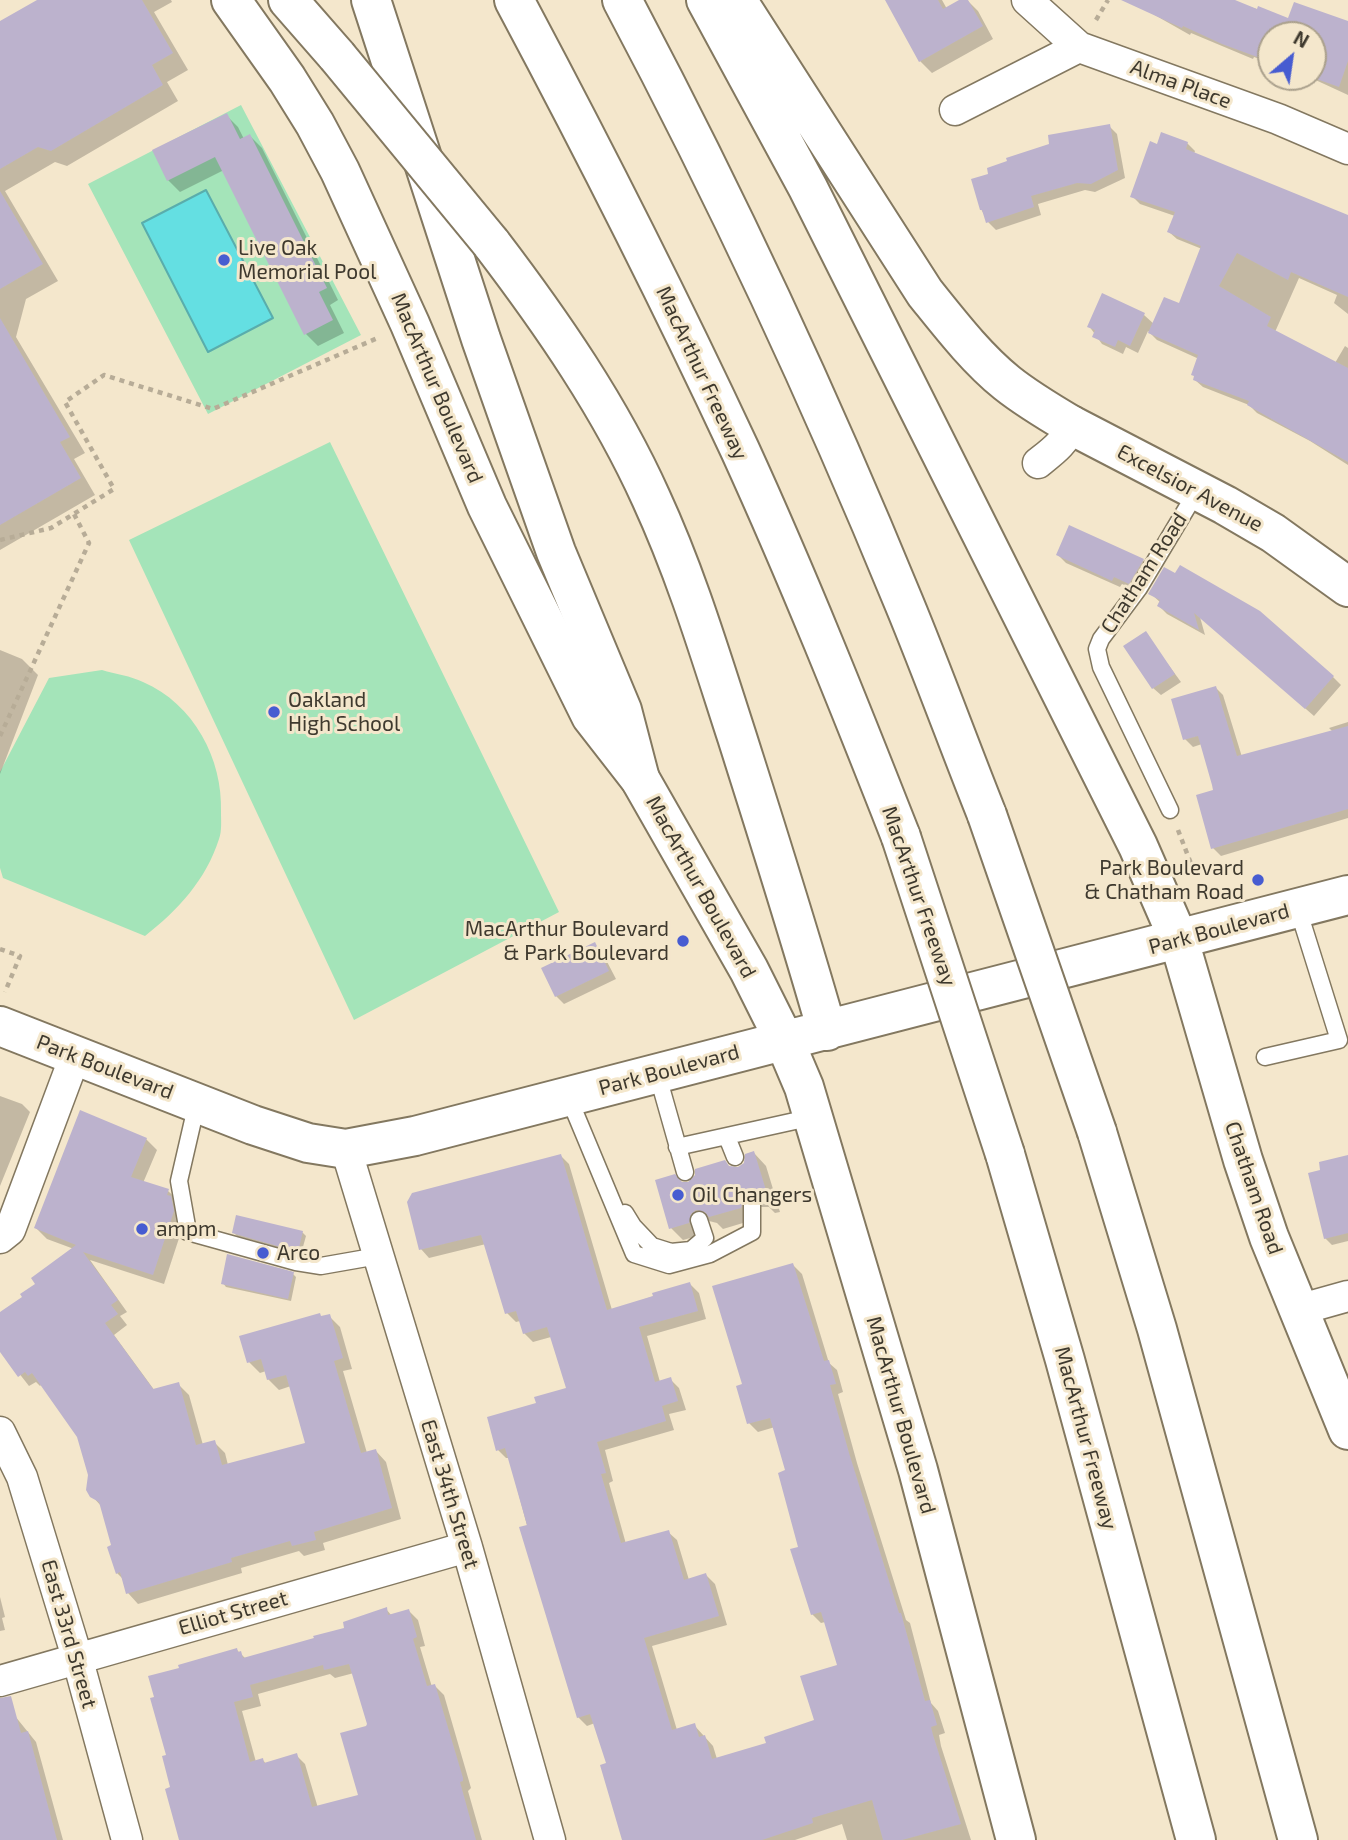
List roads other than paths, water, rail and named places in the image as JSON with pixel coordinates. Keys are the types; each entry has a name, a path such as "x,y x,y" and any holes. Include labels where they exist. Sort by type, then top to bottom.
{"main road":[{"name":"MacArthur Boulevard","path":"231,0 315,124 365,222 487,506 591,716 640,779 749,970 784,1040 804,1087 918,1470 1016,1840"},
{"path":"288,0 491,243 591,386 650,496 675,553 699,619 796,922 827,1031"},
{"path":"371,0 481,339 556,552 622,710 640,779"},
{"name":"MacArthur Freeway","path":"514,0 652,266 740,452 825,645 901,837 1005,1154 1065,1360 1196,1840"},
{"path":"622,0 731,217 824,416 905,604 986,815 1097,1132 1157,1329 1298,1840"},
{"name":"Chatham Road","path":"706,0 814,200 1138,846 1179,940 1243,1160 1269,1237 1348,1430"},
{"name":"Excelsior Avenue","path":"737,0 925,293 962,338 1005,381 1071,425 1273,533 1348,587"},
{"name":"Park Boulevard","path":"2,1010 75,1056 253,1125 308,1143 346,1149 415,1136 1348,895"}],"street":[{"name":"Alma Place","path":"1027,0 1079,47 1278,119 1348,149"},
{"path":"955,110 1079,47"},
{"path":"1038,463 1068,436 1071,425"},
{"path":"0,1238 10,1230 75,1056"},
{"name":"East 34th Street","path":"346,1149 467,1547 550,1840"},
{"path":"1298,1310 1348,1296"},
{"name":"East 33rd Street","path":"0,1432 22,1477 77,1657 127,1840"},
{"name":"Elliot Street","path":"0,1681 467,1547"}],"lane":[{"name":"Chatham Road","path":"1170,810 1101,667 1097,649 1101,639 1139,588 1197,491"},
{"path":"1265,1057 1339,1040 1298,909"},
{"path":"657,1073 685,1172"},
{"path":"568,1097 634,1254 669,1265 710,1254 752,1231 751,1205"},
{"path":"197,1103 179,1181 188,1232 269,1255 321,1266 378,1256"},
{"path":"677,1147 813,1117"},
{"path":"727,1137 735,1157"},
{"path":"601,1174 633,1226 652,1246 671,1252 691,1250 705,1237 699,1220"}],"water":[{"name":"Live Oak Memorial Pool","path":"206,190 273,318 208,352 142,223"}],"place":[{"name":"Live Oak Memorial Pool","path":"224,260"},
{"name":"Oakland High School","path":"274,712"},
{"name":"Park Boulevard & Chatham Road","path":"1258,880"},
{"name":"MacArthur Boulevard & Park Boulevard","path":"683,941"},
{"name":"Oil Changers","path":"678,1195"},
{"name":"ampm","path":"142,1229"},
{"name":"Arco","path":"263,1253"}]}
